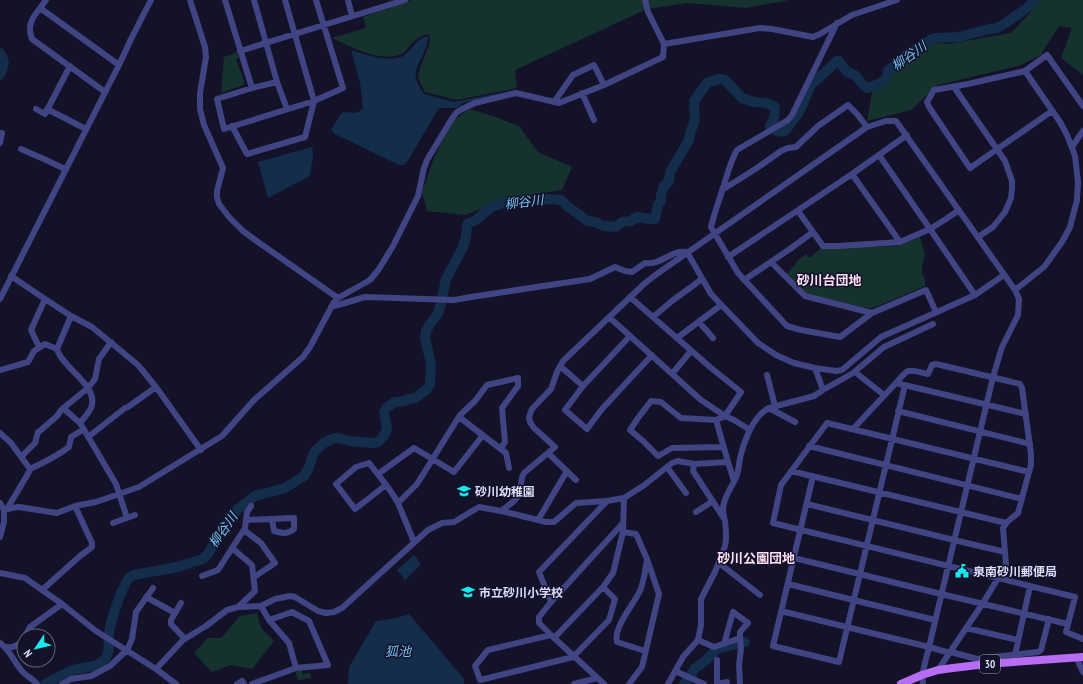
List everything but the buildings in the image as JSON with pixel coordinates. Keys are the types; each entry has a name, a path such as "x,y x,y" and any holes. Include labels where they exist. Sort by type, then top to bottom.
{"main road":[{"name":"30","path":"900,684 938,670 986,664 1080,658"}],"street":[{"path":"46,0 32,19 29,32 32,38 105,92"},
{"path":"0,299 151,0"},
{"path":"190,0 205,47 206,57 200,93 200,109 204,125 223,168 217,191 219,204 243,231 338,298"},
{"path":"225,0 252,88"},
{"path":"254,0 277,82 287,109"},
{"path":"232,126 247,154 305,137 314,101 285,0"},
{"path":"277,82 217,99 224,129 314,101 344,88 316,0"},
{"path":"348,0 352,16"},
{"path":"379,0 381,7"},
{"path":"240,50 405,0"},
{"path":"3,508 19,507 57,513 75,506 96,502 139,487 222,436 254,400 303,357 334,302 338,298 370,280 379,269 393,246 418,196 427,160 456,113 475,103 516,93 559,103 604,85 663,57 664,44 648,12 645,0"},
{"path":"664,44 760,28 813,37 852,15 897,0"},
{"path":"40,8 119,65"},
{"path":"837,23 792,115 788,120 737,150 733,156 710,227 744,280 787,326 840,337 872,313 926,290 936,312"},
{"path":"1052,111 998,150 970,168 927,102 934,90 1025,71 1047,55 1083,106"},
{"path":"554,102 573,75 594,65 604,85"},
{"path":"36,109 45,114 70,66"},
{"path":"1015,290 1044,267 1062,242 1070,228 1077,200 1078,182 1075,156 1067,135 1025,71"},
{"path":"954,87 1006,161 1010,174 1012,188 1011,198 1005,212 993,226 978,237"},
{"path":"582,93 594,120"},
{"path":"722,190 782,151 788,148 796,147 818,126 848,105 867,127"},
{"path":"47,110 86,129"},
{"path":"501,511 518,496 524,473 555,447 534,428 529,418 536,404 551,389 563,361 578,346 654,276 713,233 867,127 886,121 896,121 1015,290 1019,299 1018,315 1002,347 993,377 922,675 923,684"},
{"path":"1072,147 1083,131"},
{"path":"0,143 2,133"},
{"path":"728,257 798,211 907,135"},
{"path":"21,149 44,158 65,170"},
{"path":"879,155 975,295"},
{"path":"852,174 900,242"},
{"path":"798,211 823,246 838,246 900,242 930,229 959,210"},
{"path":"744,280 813,232"},
{"path":"331,307 366,297 454,300 590,279 615,267 632,272 645,263 651,264 681,251 687,252"},
{"path":"687,252 712,294 758,343 776,355 794,364 836,371 842,370 881,337 975,295 1004,275"},
{"path":"771,262 805,296 872,313"},
{"path":"11,276 71,316 92,327 138,366 156,387 201,450"},
{"path":"653,317 702,279"},
{"path":"630,297 691,351 741,392 725,416 716,420 681,418 662,402 651,401 630,430 658,456 672,448 723,447"},
{"path":"39,347 31,330 45,299"},
{"path":"677,338 721,305"},
{"path":"57,349 71,316"},
{"path":"609,317 701,400 750,430"},
{"path":"698,322 714,338"},
{"path":"668,684 683,657 698,640 701,599 719,563 726,542 723,508 727,493 734,481 741,454 750,430 761,414 764,410 772,407 814,396 855,372 884,348 933,324"},
{"path":"630,336 583,386 565,410 587,429 602,409 652,355"},
{"path":"21,457 35,443 38,432 57,416 63,408 88,388 95,379 99,360 111,342"},
{"path":"0,370 28,362 34,351 45,344 57,349 62,359 81,378 88,388 93,402 88,414 80,423"},
{"path":"672,374 691,351"},
{"path":"853,429 905,372 909,370 928,374 932,366 936,364 1020,384 1022,388 1032,465 1018,513 1006,523 1004,528 1006,565 983,603 938,670"},
{"path":"560,366 583,386"},
{"path":"815,368 823,390"},
{"path":"855,372 884,395"},
{"path":"767,375 772,407 795,422"},
{"path":"398,503 417,484 459,417 488,385 518,378 518,386 502,408 505,442 501,448"},
{"path":"896,383 1026,414"},
{"path":"813,476 772,646 839,662 905,385"},
{"path":"88,437 125,408 156,387"},
{"path":"63,408 80,423 84,429 116,484 127,518"},
{"path":"898,411 1030,444"},
{"path":"459,417 506,453 509,468"},
{"path":"716,420 734,481"},
{"path":"1029,472 827,423 781,485 773,523 1075,597 1066,632 1083,639"},
{"path":"0,537 4,522 3,508 30,469 64,450 69,446 71,437 84,429"},
{"path":"0,433 11,443 30,469"},
{"path":"378,474 414,448 454,472 483,435"},
{"path":"809,446 1022,499"},
{"path":"548,453 576,480"},
{"path":"156,669 185,639 206,626 227,610 261,606 276,599 290,596 318,611 326,613 334,612 342,608 428,530 442,523 454,522 479,507 546,522 554,522 576,504 624,498 643,486 672,463 678,461 694,464 728,462"},
{"path":"386,485 355,509 336,484 356,467 369,463 393,494 414,542"},
{"path":"694,464 693,471 724,518"},
{"path":"667,467 686,493"},
{"path":"791,471 1006,523"},
{"path":"538,520 566,472"},
{"path":"603,587 615,599 609,620 573,657 480,680 475,666 488,650 552,636 603,587 613,573 623,532 624,498"},
{"path":"696,512 713,500"},
{"path":"551,602 539,572 607,501"},
{"path":"807,504 1005,552"},
{"path":"42,590 92,547 75,506"},
{"path":"202,576 218,570 246,528 247,512 251,506"},
{"path":"113,523 135,515"},
{"path":"246,520 272,519"},
{"path":"604,684 552,636 540,623 539,617 623,523"},
{"path":"244,530 261,543 275,563 254,577"},
{"path":"623,532 636,534 647,559 659,594 642,667 629,684"},
{"path":"232,548 252,565 254,577 255,591 238,608"},
{"path":"794,558 1068,624"},
{"path":"646,651 617,642 616,638 622,622 640,590 647,559"},
{"path":"719,563 760,595"},
{"path":"0,573 25,578 62,604 96,631 156,669 176,684"},
{"path":"788,584 935,620"},
{"path":"1015,655 1030,586"},
{"path":"62,684 71,679 91,676 110,666 127,650 132,639 136,612 153,588"},
{"path":"146,597 175,613"},
{"path":"181,603 171,620 171,624 185,639"},
{"path":"29,628 62,604"},
{"path":"261,606 269,620 288,643 296,668"},
{"path":"781,611 978,660 1038,652 1041,650 1049,620"},
{"path":"252,684 296,668 328,665 309,621 292,612 269,620"},
{"path":"724,644 733,612 748,623 740,632 740,684"},
{"path":"966,628 1018,640"},
{"path":"698,640 714,647 740,638"},
{"path":"3,645 11,648 16,647"},
{"path":"3,645 23,672 37,684"},
{"path":"1080,658 1080,666 1083,672"},
{"path":"717,660 717,684 726,682"},
{"path":"675,671 704,684"},
{"path":"79,678 84,684"},
{"path":"574,684 597,678"},
{"path":"237,684 242,681 244,684"}],"green space":[{"path":"411,0 789,0 745,8 688,3 647,9 515,70 517,88 456,100 425,92 418,78 419,71 430,43 429,34 421,36 415,40 404,52 394,56 385,57 357,50 332,38 366,28 363,17"},
{"path":"1037,0 1083,0 1083,75 1061,58 1072,28 1059,26 1040,56 1018,66 938,85 911,110 867,121 874,82 935,43 949,44 1011,33 1031,12"},
{"path":"237,52 239,58 236,59 244,81 243,85 221,93 224,57"},
{"path":"469,109 519,126 538,152 572,167 562,190 505,199 465,215 427,211 422,192 434,158 451,122"},
{"path":"920,237 925,255 922,265 922,273 925,280 925,286 876,307 867,308 806,295 786,274 796,262 806,254 810,257 821,248 899,246"},
{"path":"257,613 261,628 274,641 252,669 230,665 212,672 194,653 208,638 221,638 240,616"},
{"path":"302,670 303,674 310,673 311,678 298,680 295,671"}],"water":[{"path":"428,36 428,42 416,74 417,83 424,94 454,102 510,91 510,94 463,103 457,108 439,108 404,165 399,165 335,134 331,130 340,115 344,112 356,113 363,109 360,82 351,50 379,58 394,59 406,54 418,41"},
{"path":"312,147 313,154 310,176 268,198 258,162"},
{"path":"414,555 421,564 405,580 397,570"},
{"name":"狐池","path":"409,614 464,679 464,684 348,684 349,667 376,621 396,618"}],"waterway":[{"name":"柳谷川","path":"45,684 73,670 98,665 104,660 108,654 109,633 114,613 129,578 134,575 177,567 203,559 208,554 222,529 238,509 255,496 285,488 304,476 314,453 324,443 334,438 373,443 378,442 383,437 387,429 384,412 387,407 395,402 415,398 426,390 430,384 431,364 425,338 426,331 437,315 441,304 446,279 462,249 466,237 467,224 476,220 491,207 503,203 550,199 561,200 588,221 596,222 603,226 616,227 622,222 631,221 637,217 655,219 664,186 669,181 670,172 689,140 695,119 694,101 707,83 718,79 725,80 742,98 754,102 766,103 775,107 774,119 770,126 777,131 785,131 802,106 811,84 837,61 839,61 846,71 856,76 864,86 867,88 871,87 881,83 887,77 888,71 905,56 930,40 935,38 959,37 997,28 1027,8 1034,0"},
{"path":"0,53 4,64 0,75"},
{"path":"684,684 691,676 694,669 717,649 745,642"}],"place":[{"name":"砂川幼稚園","path":"464,491"},
{"name":"泉南砂川郵便局","path":"962,571"},
{"name":"市立砂川小学校","path":"468,592"}],"district":[{"name":"砂川台団地","path":"829,280"},
{"name":"砂川公園団地","path":"756,558"}]}
